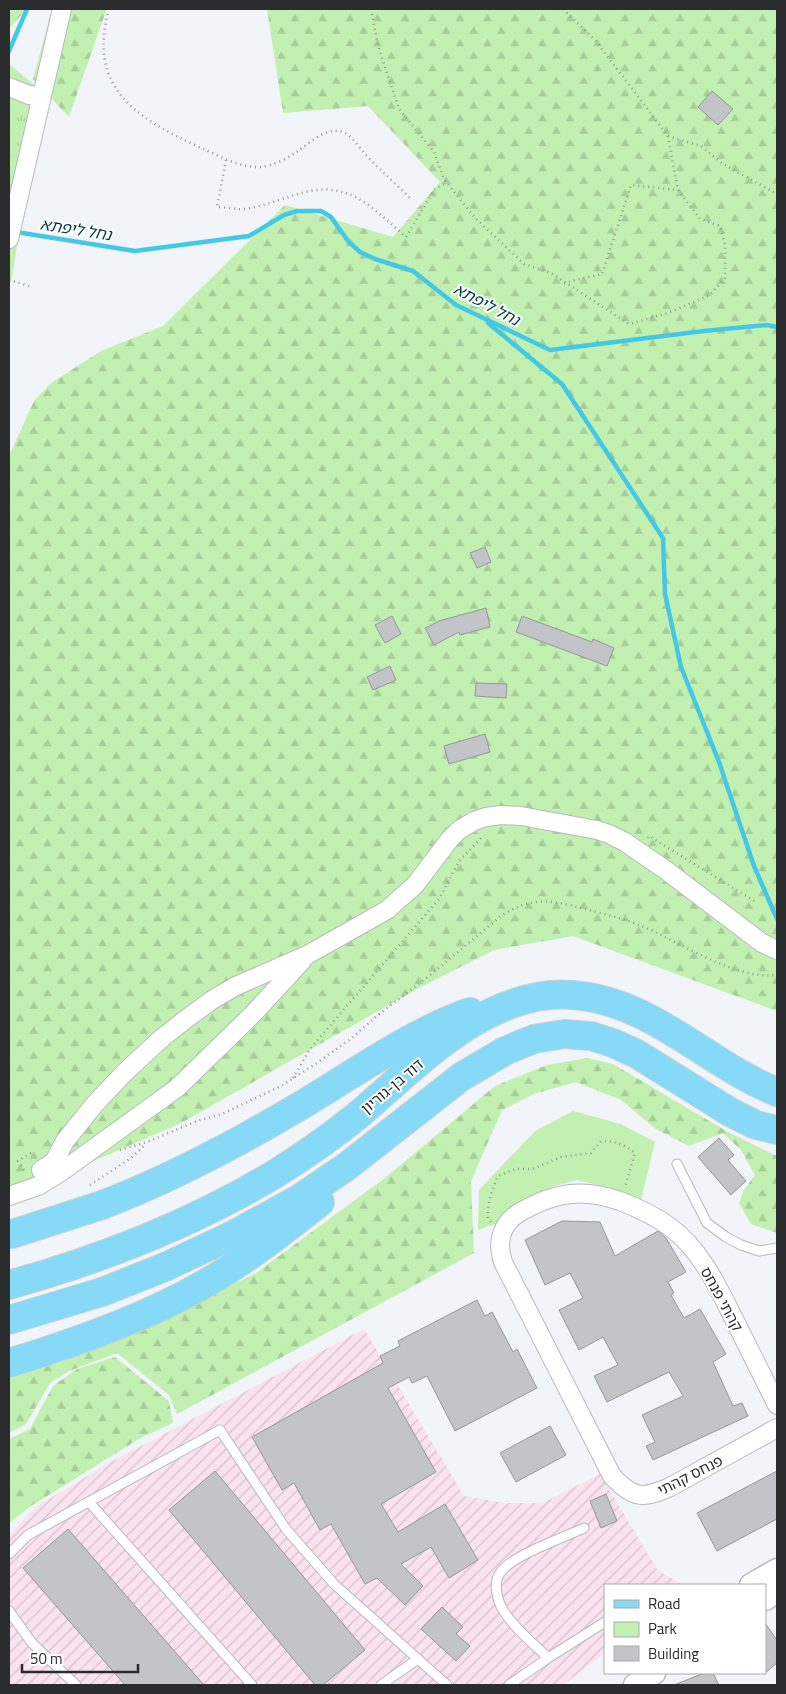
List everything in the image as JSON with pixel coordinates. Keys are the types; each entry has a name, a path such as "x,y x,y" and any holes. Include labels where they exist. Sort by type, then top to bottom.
{"main road":[{"name":"דוד בן-גוריון","path":"9,1285 77,1265 126,1247 172,1228 224,1202 317,1148 432,1053 491,1012 518,1001 547,995 574,995 604,1001 640,1013 675,1032 756,1083 777,1092"},
{"path":"9,1234 102,1205 164,1179 234,1144 431,1028 485,1007 513,1000 547,995"},
{"path":"9,1320 102,1292 165,1267 233,1235 299,1199 346,1167 461,1077 505,1051 534,1038 564,1034 591,1036 613,1043 637,1054 730,1112 756,1125 777,1130"},
{"path":"9,1363 95,1334 199,1288 259,1250 323,1200 394,1131"}],"street":[{"path":"9,238 40,96 62,9"},
{"path":"9,87 40,96"},
{"path":"34,1172 54,1162 65,1141 94,1105 125,1072 162,1038 212,1000 236,986 307,955 360,926 397,902 415,885 459,830 474,821 486,817 521,816 610,834 667,871 762,943 777,950"},
{"path":"9,1196 38,1186 61,1172 176,1088 252,1015 307,955"},
{"name":"קהתי פנחס","path":"502,1233 516,1214 541,1200 566,1193 592,1193 640,1208 671,1228 695,1253 714,1279 777,1405"},
{"name":"פנחס קהתי","path":"502,1233 499,1249 503,1262 612,1476 622,1487 641,1496 652,1495 777,1428"},
{"path":"761,1584 777,1570"}],"lane":[{"path":"677,1164 708,1223 726,1237 741,1245 759,1251 777,1248"},
{"path":"9,1554 28,1535 220,1430 286,1528 334,1584 447,1685"},
{"path":"89,1502 252,1685"},
{"path":"548,1658 503,1609 498,1595 499,1574 510,1562 584,1528"},
{"path":"9,1611 32,1643 76,1685"},
{"path":"509,1685 603,1624"},
{"path":"381,1685 418,1659"}],"path":[{"path":"109,9 105,23 104,56 106,72 122,97 135,110 152,122 178,137 226,159 261,167 276,163 297,152 313,139 328,132 339,131 348,135 412,200"},
{"path":"370,9 378,46 399,109 434,152 447,182 475,218 524,264 551,273 629,324 668,313 710,295 725,278 725,245 720,226 700,219 678,190 668,136 595,40 563,9"},
{"path":"668,136 701,146 723,164 777,194"},
{"path":"226,159 218,207 243,209 302,192 326,189 344,193 364,202 406,237 434,190 447,182"},
{"path":"564,283 602,274 631,185 678,190"},
{"path":"9,280 28,286"},
{"path":"292,1079 299,1065 321,1035 439,899 464,855 506,816"},
{"path":"649,836 756,902"},
{"path":"502,1233 488,1218 488,1206 498,1176 515,1169 532,1169 561,1157 591,1153 601,1141 614,1141 635,1152 625,1188 627,1204"},
{"path":"18,1161 34,1172"}],"shaded area":[{"path":"364,1329 464,1496 504,1503 543,1503 600,1474 658,1571 681,1584 604,1584 604,1654 563,1685 9,1685 9,1535 36,1507 109,1463"}],"green space":[{"path":"9,9 24,9 23,13 9,29"},
{"path":"52,9 108,9 69,117 33,79"},
{"path":"267,9 777,9 777,1011 573,936 494,950 417,989 181,1123 9,1198 9,456 34,401 51,383 101,351 163,326 285,205 393,237 440,182 368,106 283,113"},
{"path":"9,64 50,98 9,287"},
{"path":"588,1058 613,1064 728,1132 777,1156 777,1233 751,1224 739,1203 744,1190 755,1175 741,1150 723,1133 689,1146 656,1129 621,1100 576,1082 534,1094 502,1110 471,1181 474,1253 177,1414 169,1395 117,1353 69,1371 50,1383 26,1424 9,1433 9,1377 135,1333 256,1273 385,1178 495,1086 547,1065"},
{"path":"573,1111 621,1124 655,1142 641,1200 607,1187 576,1180 552,1187 516,1204 500,1222 478,1230 479,1190 535,1131"},
{"path":"115,1357 169,1401 173,1423 142,1437 31,1506 9,1523 9,1439 30,1429 53,1386 77,1369"}],"building":[{"path":"712,91 733,109 718,125 698,107"},
{"path":"485,547 491,562 477,568 470,553"},
{"path":"486,608 490,627 460,635 459,632 434,645 425,628 439,621"},
{"path":"392,616 401,634 385,643 375,625"},
{"path":"522,616 592,642 593,639 614,648 607,666 516,632"},
{"path":"390,666 396,680 373,690 367,677"},
{"path":"476,683 507,684 506,698 475,696"},
{"path":"485,734 490,752 449,764 444,746"},
{"path":"719,1138 734,1155 728,1160 746,1181 731,1195 698,1157"},
{"path":"562,1221 600,1222 615,1256 658,1231 666,1238 686,1272 668,1282 674,1293 671,1295 684,1318 700,1309 726,1354 713,1362 733,1406 742,1403 748,1416 653,1460 646,1446 655,1442 642,1415 683,1396 669,1372 607,1402 594,1376 618,1365 603,1337 579,1350 559,1310 583,1298 570,1273 545,1285 525,1240"},
{"path":"477,1300 485,1316 492,1312 513,1352 517,1349 537,1388 455,1431 427,1376 412,1383 409,1377 388,1388 436,1472 381,1504 398,1532 445,1504 478,1560 449,1578 431,1547 401,1564 423,1586 405,1605 377,1578 365,1584 331,1524 320,1530 294,1483 282,1490 252,1437 383,1363 380,1356 400,1346 398,1341"},
{"path":"550,1426 566,1455 516,1482 500,1453"},
{"path":"215,1471 365,1650 323,1685 315,1685 169,1510"},
{"path":"777,1471 777,1519 717,1551 697,1513"},
{"path":"606,1494 617,1521 601,1528 590,1501"},
{"path":"68,1529 204,1685 125,1685 23,1568"},
{"path":"442,1607 463,1627 456,1634 470,1646 456,1661 421,1629"},
{"path":"766,1624 777,1640 777,1663 766,1672"},
{"path":"702,1674 714,1674 719,1685 674,1685"}],"waterway":[{"path":"9,51 27,9"},
{"name":"נחל ליפתא","path":"16,232 135,251 249,236 284,215 297,211 321,211 331,217 348,241 360,252 375,259 413,271 456,305 550,350 704,331 767,325 777,327"},
{"path":"488,323 562,384 663,538 665,594 681,667 719,762 754,866 777,919"}]}
